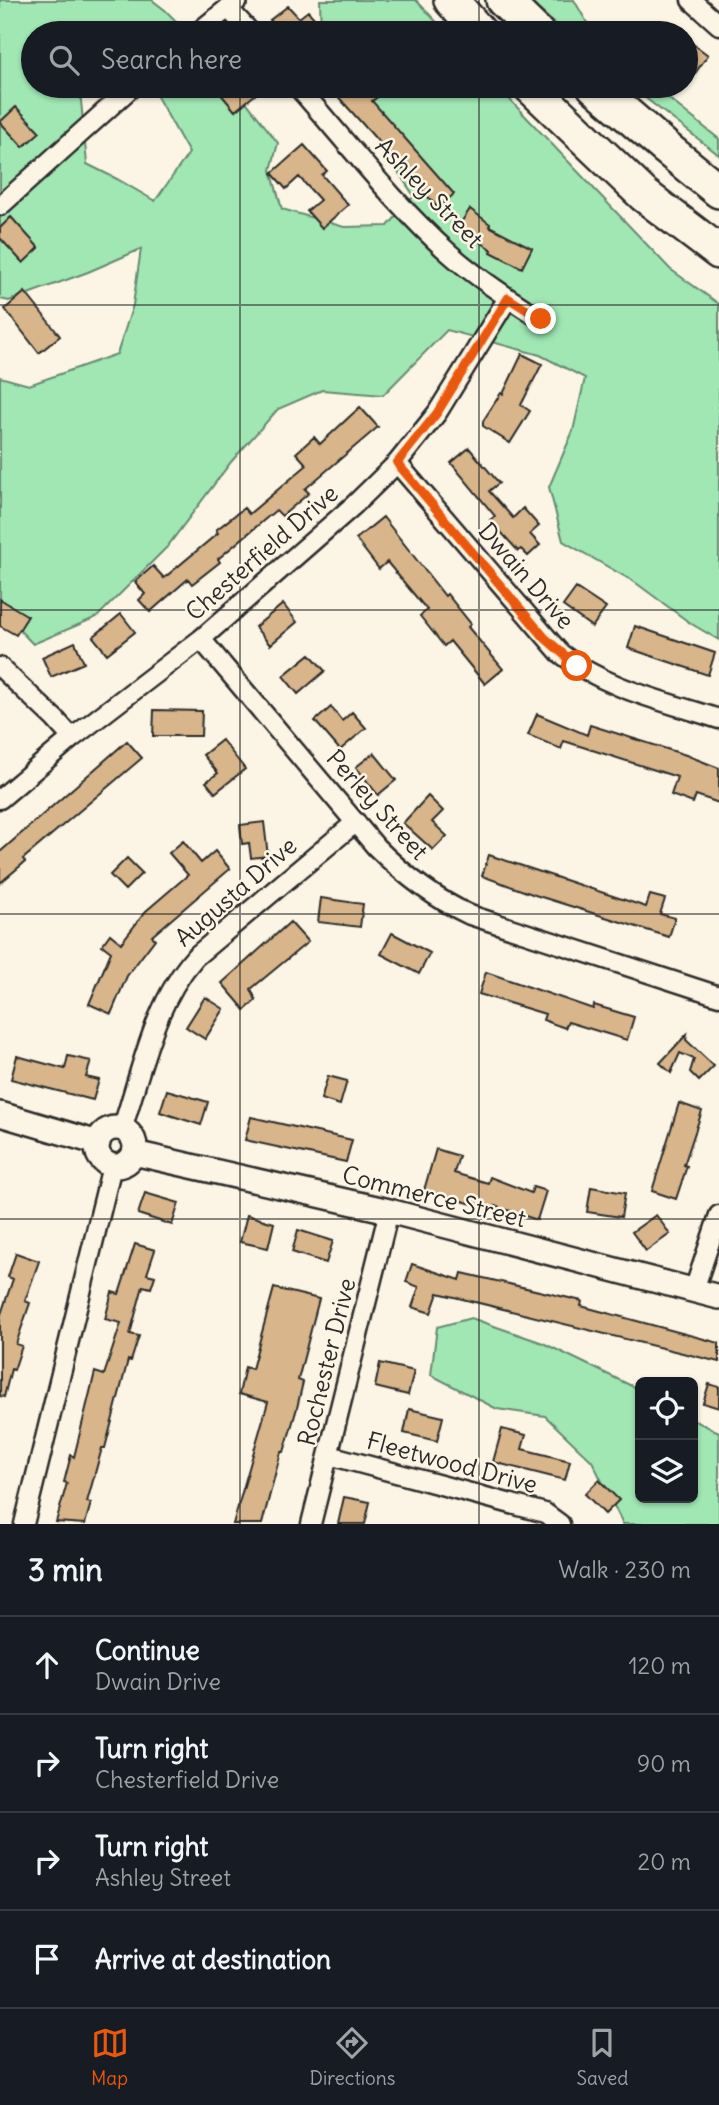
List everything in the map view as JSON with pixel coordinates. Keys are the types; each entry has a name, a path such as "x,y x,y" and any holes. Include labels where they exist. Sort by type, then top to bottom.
{"highway":[{"path":"451,0 469,21"},
{"path":"508,5 526,21"},
{"path":"543,98 719,264"},
{"path":"608,98 719,191"},
{"path":"623,98 719,174"},
{"path":"644,195 719,252"}],"street":[{"path":"691,0 719,25"},
{"path":"212,21 233,4 244,21"},
{"path":"0,206 120,98"},
{"name":"Ashley Street","path":"308,98 418,223 449,253 508,298 541,319"},
{"name":"Chesterfield Drive","path":"0,799 72,738 201,639 355,505 397,463 437,413 508,298"},
{"name":"Dwain Drive","path":"397,463 560,653 577,666 614,686 719,719"},
{"name":"Perley Street","path":"201,639 356,822 399,869 424,889 470,915 719,996"},
{"path":"0,667 72,738"},
{"name":"Augusta Drive","path":"122,1129 160,1010 181,973 195,957 356,822"},
{"path":"0,1114 97,1143"},
{"path":"122,1129 134,1140 134,1153 125,1164 112,1166 99,1156 97,1143 109,1130 122,1129"},
{"name":"Commerce Street","path":"134,1153 389,1212 719,1297"},
{"path":"23,1524 112,1166"},
{"name":"Rochester Drive","path":"311,1524 389,1212"},
{"path":"694,1290 719,1215"},
{"name":"Fleetwood Drive","path":"329,1455 545,1513 559,1524"}],"green space":[{"path":"0,0 152,0 176,21 21,21 21,98 81,98 87,164 155,201 189,153 158,98 243,98 278,143 271,170 282,209 344,227 388,226 414,196 373,134 357,98 508,98 670,269 719,304 719,640 690,623 636,583 563,541 549,487 573,431 585,378 540,355 447,330 383,395 322,390 278,409 231,462 167,547 97,617 33,644 0,610 0,377 29,385 117,354 133,305 141,249 9,301 0,299"},
{"path":"320,0 416,0 436,21 321,21"},
{"path":"527,0 574,0 586,21 552,21"},
{"path":"645,98 668,98 719,139 719,155"},
{"path":"471,1318 543,1343 635,1388 635,1503 698,1503 698,1422 719,1432 719,1524 623,1524 592,1461 545,1416 497,1409 431,1375 437,1327"}],"building":[{"path":"288,6 299,18 308,11 317,21 271,21"},
{"path":"698,48 708,55 698,69"},
{"path":"224,98 251,98 235,111"},
{"path":"339,98 376,98 372,101 454,194 438,208"},
{"path":"16,107 40,132 23,147 0,122"},
{"path":"304,145 327,171 322,175 348,205 322,228 307,211 320,200 299,177 286,189 272,173"},
{"path":"470,209 490,224 489,226 532,248 522,268 491,252 492,250 458,227"},
{"path":"11,217 39,248 23,263 0,238 0,228"},
{"path":"25,292 60,336 39,353 5,309"},
{"path":"522,354 542,364 521,405 530,411 510,443 483,426 483,421 501,393 503,394"},
{"path":"360,407 378,427 305,489 309,493 282,516 276,510 218,559 220,562 192,584 188,579 150,612 139,600 145,594 135,582 153,566 164,578 244,508 249,514 307,465 296,453 314,437 320,444"},
{"path":"469,448 499,483 489,491 513,518 523,508 539,526 530,534 540,545 528,556 521,549 518,551 490,520 495,516 451,463"},
{"path":"383,517 445,596 447,594 471,624 468,627 503,669 485,684 450,641 444,646 420,616 427,610 387,562 379,569 356,539"},
{"path":"576,588 606,608 592,627 563,606"},
{"path":"0,599 28,616 16,635 0,626"},
{"path":"283,604 297,622 270,645 255,627"},
{"path":"121,614 135,632 107,654 93,637"},
{"path":"635,626 715,653 708,675 628,648"},
{"path":"75,642 84,663 51,677 42,657"},
{"path":"310,654 325,671 298,694 283,676"},
{"path":"331,707 342,721 352,712 366,728 340,750 315,721"},
{"path":"154,710 202,711 201,736 153,736"},
{"path":"537,714 587,735 590,725 719,768 719,803 696,795 693,803 671,795 677,777 564,741 561,749 528,735"},
{"path":"222,740 245,769 215,793 206,782 218,773 203,755"},
{"path":"127,741 142,758 23,859 25,862 0,883 0,852"},
{"path":"374,753 396,780 378,795 356,767"},
{"path":"428,796 443,811 432,822 447,836 433,850 403,823"},
{"path":"264,822 268,856 251,858 249,843 242,844 240,825"},
{"path":"183,841 201,863 215,851 230,869 152,936 155,939 127,976 111,1014 89,1004 111,952 102,945 110,934 121,943 146,911 188,875 169,853"},
{"path":"489,855 646,907 650,895 665,899 660,914 675,918 669,937 482,876"},
{"path":"127,858 142,873 125,890 110,875"},
{"path":"321,898 363,904 360,927 318,922"},
{"path":"290,922 308,942 251,989 256,1000 245,1010 222,983"},
{"path":"392,933 430,953 419,974 381,954"},
{"path":"486,972 593,1009 594,1005 634,1017 627,1040 568,1022 565,1028 543,1020 545,1014 479,994"},
{"path":"205,997 224,1009 205,1039 186,1027"},
{"path":"687,1034 686,1040 714,1066 699,1081 690,1072 694,1059 680,1053 671,1073 660,1063"},
{"path":"17,1056 65,1069 68,1056 91,1061 86,1077 99,1080 93,1100 11,1079"},
{"path":"328,1076 347,1081 340,1105 321,1099"},
{"path":"167,1090 208,1102 201,1125 160,1112"},
{"path":"679,1103 702,1111 676,1199 652,1191"},
{"path":"251,1117 352,1140 346,1162 245,1140"},
{"path":"436,1149 459,1156 454,1173 488,1183 490,1177 531,1193 533,1187 546,1191 537,1220 495,1206 493,1210 424,1190"},
{"path":"591,1187 625,1193 621,1217 587,1212"},
{"path":"145,1193 179,1203 172,1225 138,1214"},
{"path":"247,1215 274,1223 268,1248 240,1242"},
{"path":"656,1215 670,1234 646,1251 632,1232"},
{"path":"298,1230 333,1241 326,1263 292,1252"},
{"path":"135,1244 155,1250 147,1274 155,1276 151,1288 143,1286 130,1334 139,1336 131,1361 128,1360 105,1448 102,1448 87,1502 91,1503 85,1524 56,1522 67,1483 64,1482 71,1455 74,1457 95,1372 104,1375 121,1323 105,1319 112,1292 119,1294"},
{"path":"16,1253 39,1261 25,1301 30,1303 16,1344 22,1346 14,1370 11,1369 4,1397 0,1396 0,1317 13,1279 8,1277"},
{"path":"412,1264 460,1280 462,1273 582,1301 581,1306 719,1343 719,1362 438,1293 431,1313 412,1307 419,1287 406,1282"},
{"path":"274,1288 319,1299 298,1380 303,1382 297,1408 284,1452 281,1452 262,1524 233,1524 268,1402 239,1394 245,1367 252,1369"},
{"path":"380,1363 414,1371 408,1395 375,1387"},
{"path":"709,1384 719,1387 719,1408 703,1403"},
{"path":"409,1409 443,1417 437,1441 404,1433"},
{"path":"502,1429 526,1435 522,1449 570,1461 565,1480 493,1462"},
{"path":"599,1480 619,1500 605,1514 585,1494"},
{"path":"344,1497 370,1502 365,1524 338,1524"}],"route":[{"path":"541,319 508,298 437,413 397,463 545,638 577,666"}]}
